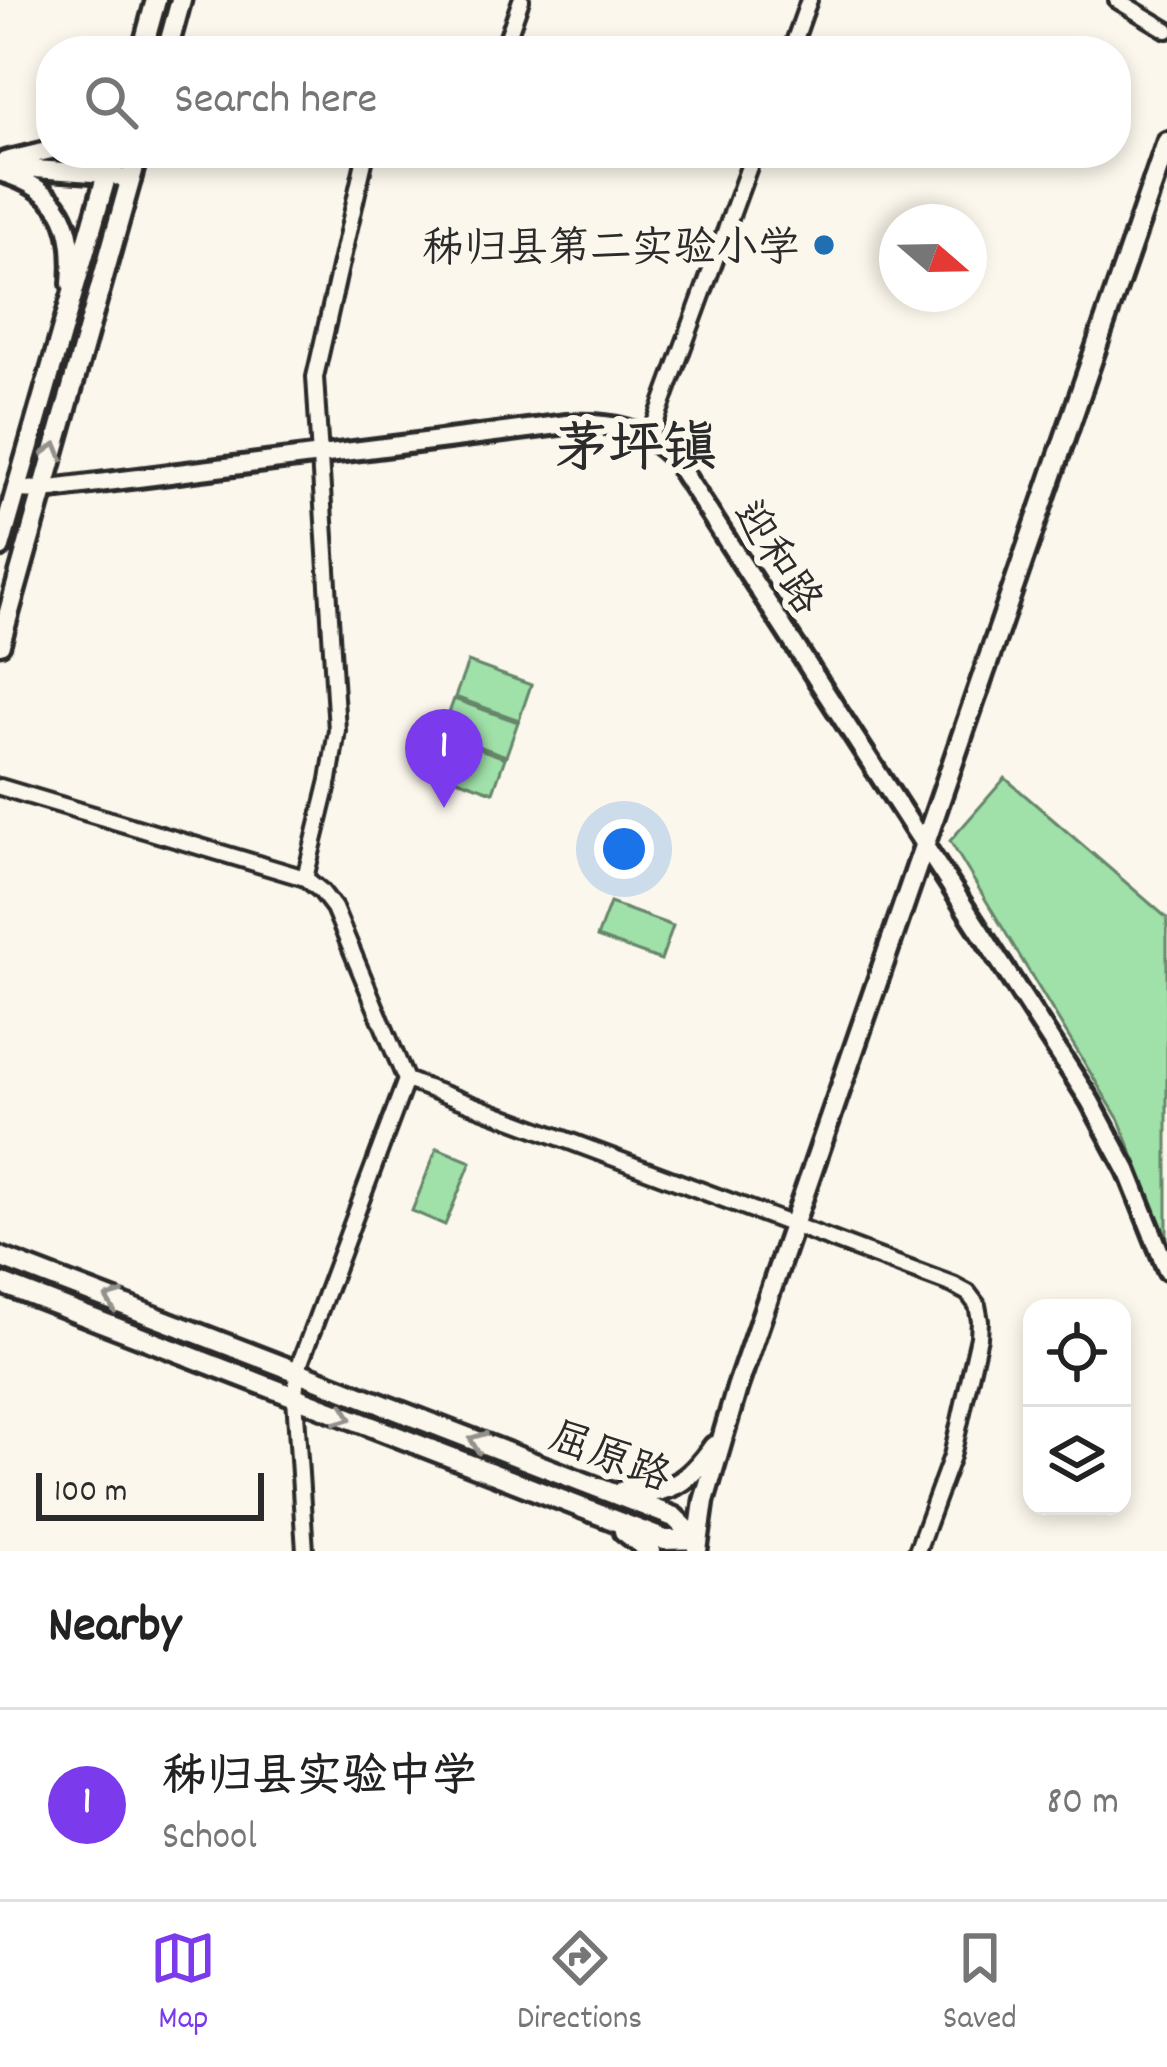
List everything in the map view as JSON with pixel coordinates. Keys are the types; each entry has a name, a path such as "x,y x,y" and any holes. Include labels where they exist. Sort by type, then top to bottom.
{"main road":[{"path":"146,36 156,0"},
{"path":"171,36 181,0"},
{"path":"697,1545 725,1426 1167,142"},
{"path":"0,547 108,168"},
{"path":"0,644 134,168"},
{"name":"屈原路","path":"0,1256 674,1517 697,1545"},
{"name":"屈原路","path":"0,1283 665,1540 697,1545"},
{"path":"585,1483 629,1492 670,1488 703,1462 725,1426"},
{"path":"594,1513 650,1551"}],"street":[{"path":"508,36 521,0"},
{"path":"796,36 809,0"},
{"path":"1117,0 1167,30"},
{"path":"0,167 36,155"},
{"path":"0,167 130,180"},
{"path":"0,167 41,189 57,205 68,227 73,252 68,309"},
{"path":"305,878 337,730 315,394 318,358 362,168"},
{"path":"16,489 43,490 567,424 615,424 650,437 749,168"},
{"name":"迎和路","path":"650,437 675,460 1110,1135 1167,1270"},
{"path":"0,787 305,878 334,908 406,1080 296,1371 305,1551"},
{"path":"406,1080 968,1293 980,1313 979,1336 952,1456 917,1551"}],"green space":[{"path":"468,662 531,685 519,720 455,697"},
{"path":"454,699 518,722 506,756 442,733"},
{"path":"441,735 505,758 493,792 429,769"},
{"path":"1005,778 1167,918 1167,1239 1119,1120 950,841"},
{"path":"610,903 673,926 661,960 597,937"},
{"path":"437,1148 471,1162 445,1225 412,1211"}],"place":[{"name":"秭归县第二实验小学","path":"824,245"},
{"name":"秭归县实验中学","path":"444,808"}],"district":[{"name":"茅坪镇","path":"636,445"}]}
